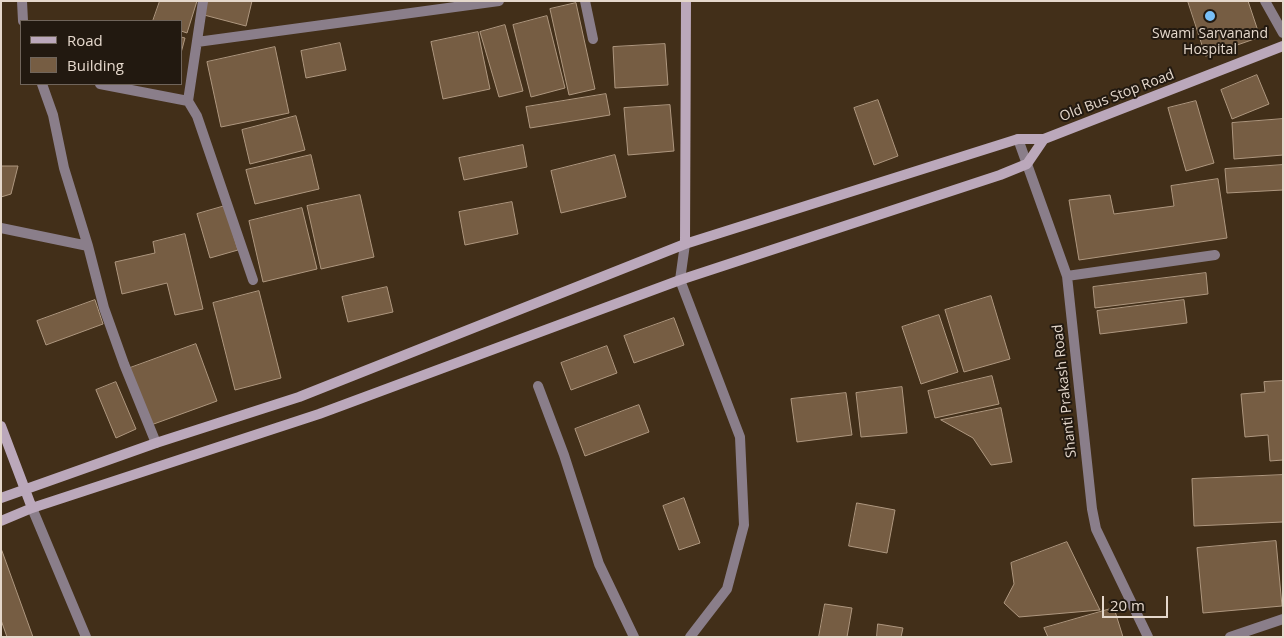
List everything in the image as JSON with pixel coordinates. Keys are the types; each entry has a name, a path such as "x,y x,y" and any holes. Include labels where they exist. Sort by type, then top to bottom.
{"street":[{"path":"22,1 23,20"},
{"path":"203,1 188,101 198,116 253,280"},
{"path":"197,42 499,1"},
{"path":"585,1 593,39"},
{"path":"686,1 684,244 680,280 740,437 744,525 727,589 690,637"},
{"path":"1265,1 1283,33"},
{"name":"Old Bus Stop Road","path":"1044,139 1283,46"},
{"path":"42,85 53,115 64,168 88,246 104,308 156,443"},
{"path":"105,85 188,101"},
{"path":"1,498 156,443 299,397 684,244 1018,139 1044,139"},
{"name":"Shanti Prakash Road","path":"1018,139 1067,276 1091,499 1096,529 1148,637"},
{"path":"1,520 32,508 319,414 680,280 990,178 1027,164 1044,139"},
{"path":"1,228 88,246"},
{"path":"1067,276 1216,255"},
{"path":"538,386 564,456 599,564 634,637"},
{"path":"1,426 32,508 86,637"},
{"path":"1230,637 1283,619"}],"building":[{"path":"160,1 197,1 187,33 182,31 182,20 153,20"},
{"path":"208,1 252,1 246,26 204,15"},
{"path":"1188,1 1248,1 1260,37 1206,56"},
{"path":"576,3 595,89 569,95 550,9"},
{"path":"547,16 565,88 531,97 513,25"},
{"path":"505,25 523,91 499,97 480,32"},
{"path":"478,32 490,89 443,99 431,42"},
{"path":"182,37 185,38 182,49"},
{"path":"340,43 346,70 306,78 301,51"},
{"path":"665,44 668,85 615,88 613,47"},
{"path":"275,47 289,113 221,127 207,62"},
{"path":"1257,75 1269,104 1232,119 1221,90"},
{"path":"606,94 610,115 530,128 526,107"},
{"path":"878,100 898,156 874,165 854,108"},
{"path":"1196,101 1214,163 1186,171 1168,108"},
{"path":"670,105 674,151 628,155 624,108"},
{"path":"296,116 305,150 250,164 242,130"},
{"path":"1283,119 1283,155 1234,159 1232,123"},
{"path":"523,145 527,167 464,180 459,158"},
{"path":"311,155 319,189 255,204 246,170"},
{"path":"615,155 626,197 561,213 551,171"},
{"path":"1283,165 1283,190 1227,193 1225,169"},
{"path":"1,166 18,166 11,194 1,197"},
{"path":"1218,179 1227,238 1079,260 1069,200 1110,195 1114,214 1174,206 1171,186"},
{"path":"360,195 374,257 321,269 307,206"},
{"path":"512,202 518,234 465,245 459,212"},
{"path":"225,206 238,250 210,258 197,214"},
{"path":"302,208 317,269 263,282 249,221"},
{"path":"185,234 203,309 175,315 167,283 122,294 115,262 155,253 153,242"},
{"path":"1206,273 1208,294 1095,308 1093,287"},
{"path":"387,287 393,312 348,322 342,297"},
{"path":"259,291 281,378 235,390 213,303"},
{"path":"991,296 1010,359 964,372 945,310"},
{"path":"95,300 103,324 46,345 37,321"},
{"path":"1184,300 1187,323 1100,334 1097,311"},
{"path":"939,315 958,372 921,384 902,327"},
{"path":"674,318 684,345 634,363 624,336"},
{"path":"196,344 217,401 151,425 130,368"},
{"path":"607,346 617,373 571,390 561,363"},
{"path":"992,376 999,404 935,418 928,391"},
{"path":"1283,381 1283,460 1270,461 1268,435 1245,437 1241,394 1265,392 1264,382"},
{"path":"116,382 136,429 116,438 96,390"},
{"path":"902,387 907,433 861,437 856,393"},
{"path":"846,393 852,435 797,442 791,399"},
{"path":"639,405 649,432 585,456 575,429"},
{"path":"1001,408 1012,462 991,465 973,438 941,420"},
{"path":"1283,475 1283,522 1194,526 1192,479"},
{"path":"684,498 700,543 679,550 663,506"},
{"path":"857,503 895,510 887,553 849,546"},
{"path":"1276,541 1282,606 1203,613 1197,548"},
{"path":"1067,542 1100,610 1019,617 1004,603 1014,584 1011,563"},
{"path":"2,551 33,637 7,637 1,620"},
{"path":"825,604 852,608 847,637 819,637"},
{"path":"1114,608 1123,637 1048,637 1044,628"},
{"path":"878,624 903,628 901,637 877,637"}],"place":[{"name":"Swami Sarvanand Hospital","path":"1210,16"}]}
